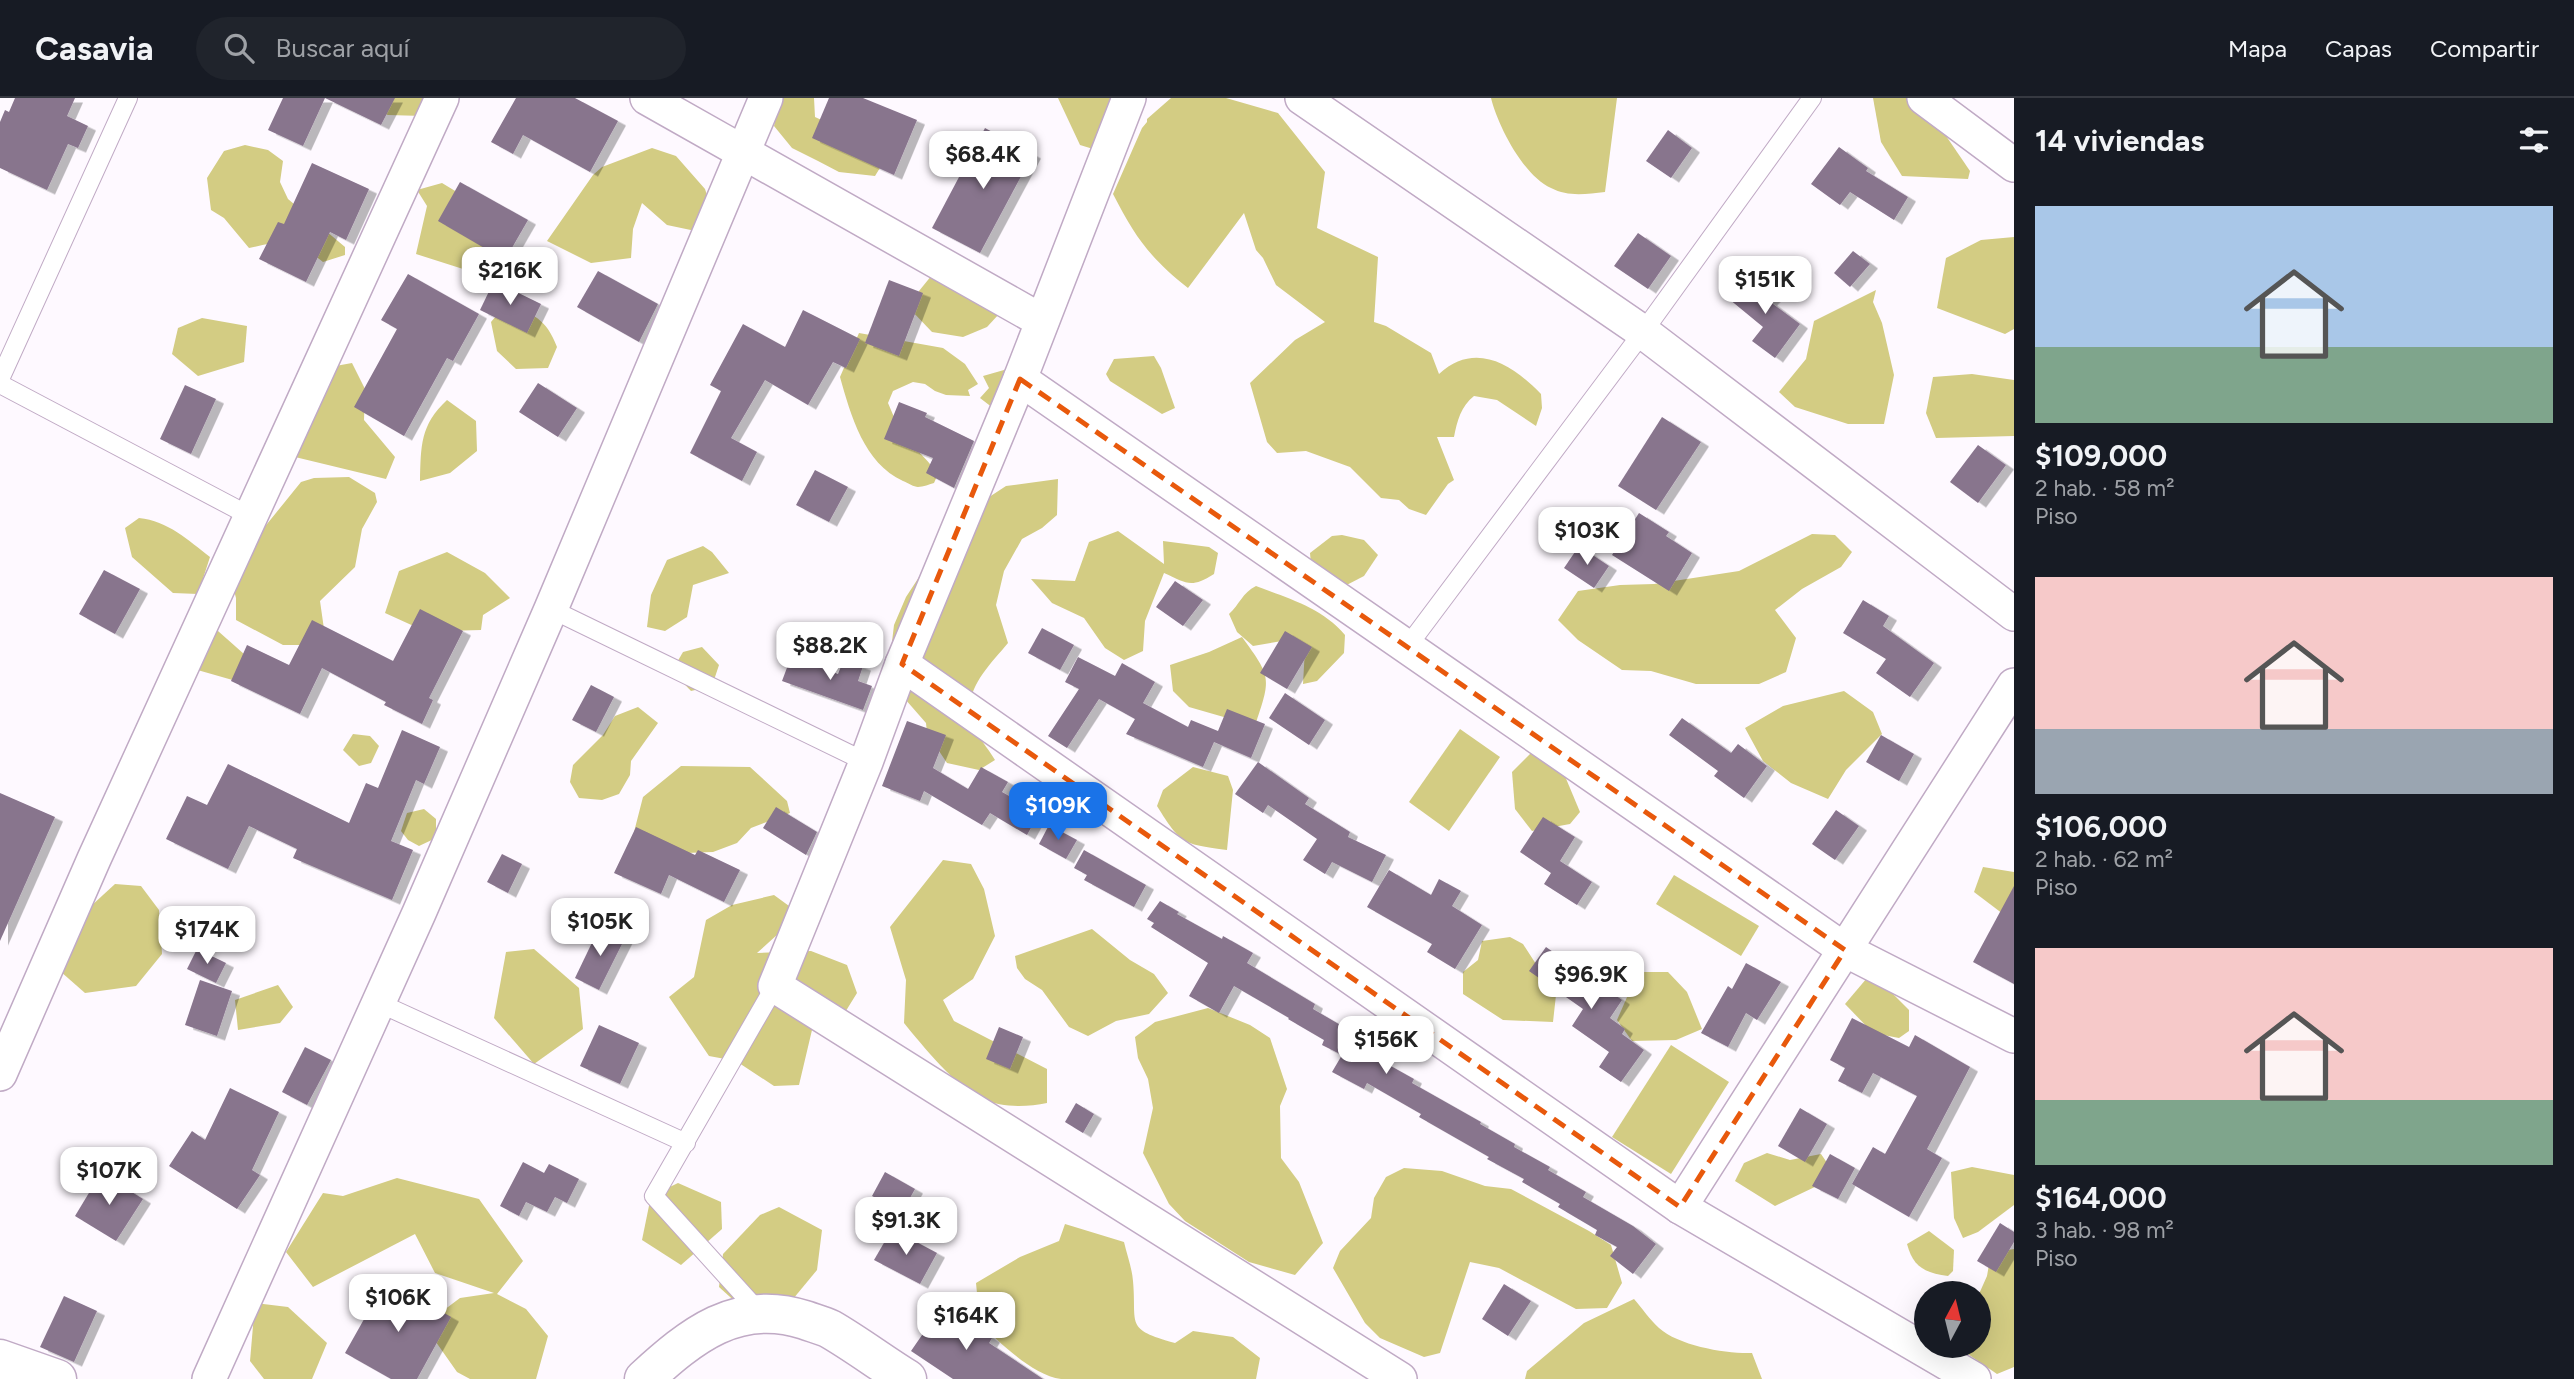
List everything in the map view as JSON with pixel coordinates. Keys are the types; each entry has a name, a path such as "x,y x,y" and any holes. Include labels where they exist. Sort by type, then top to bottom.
{"main road":[{"path":"644,1379 672,1353 701,1332 732,1318 760,1313 793,1316 828,1328 907,1379"},
{"path":"0,1359 57,1379"}],"street":[{"path":"0,1074 94,859 442,98"},
{"path":"647,98 1042,321"},
{"path":"209,1379 379,1003 551,609 766,98"},
{"path":"1129,98 1020,379 902,664 866,762 775,986 1399,1379"},
{"path":"1302,98 1643,332 2014,614"},
{"path":"1924,98 2014,165"},
{"path":"1020,379 1845,950 2014,1036"},
{"path":"902,664 1680,1206 1974,1379"},
{"path":"1680,1206 2014,685"}],"lane":[{"path":"128,98 0,381 250,516"},
{"path":"1407,647 1643,332 1812,98"},
{"path":"551,609 866,762"},
{"path":"760,1313 654,1196 775,986"},
{"path":"379,1003 686,1143"}],"highlighted area":[{"path":"1020,379 1407,647 1845,950 1680,1207 902,664"}],"shaded area":[{"path":"374,98 439,98 423,116 388,115 374,110"},
{"path":"780,98 814,98 815,117 876,145 886,158 875,176 839,172 792,148 774,126"},
{"path":"1058,98 1114,98 1103,152 1080,145"},
{"path":"1171,98 1226,98 1278,113 1325,172 1317,228 1378,257 1374,322 1386,326 1431,353 1439,374 1453,364 1479,358 1493,360 1518,374 1541,394 1542,408 1536,426 1497,400 1474,396 1460,414 1454,437 1437,437 1454,480 1448,484 1426,515 1409,509 1399,500 1381,498 1350,467 1306,451 1277,453 1267,442 1250,383 1295,340 1325,322 1276,285 1263,258 1256,250 1244,213 1188,288 1163,267 1136,235 1113,194 1147,119"},
{"path":"1491,98 1617,98 1605,192 1564,193 1541,182 1513,149 1499,122"},
{"path":"1873,98 1911,98 1942,130 1970,171 1968,179 1902,176 1881,142"},
{"path":"245,145 268,150 283,161 280,182 288,199 345,247 345,255 323,262 289,243 272,243 249,248 224,218 211,210 207,178 224,151"},
{"path":"652,148 676,156 705,189 714,216 705,233 667,225 642,203 633,229 631,258 591,263 547,241 593,175 602,167"},
{"path":"442,183 475,203 499,234 495,258 463,269 416,254 427,206 417,190"},
{"path":"2014,237 2014,329 2005,334 1937,308 1946,258 1981,240"},
{"path":"949,254 970,260 1002,285 999,314 987,327 963,337 932,332 911,310 919,291"},
{"path":"1876,290 1873,302 1882,323 1894,375 1884,424 1848,424 1795,407 1779,392 1806,359 1814,321"},
{"path":"506,304 538,318 548,329 557,347 548,368 516,369 497,351 491,322"},
{"path":"202,318 247,326 244,362 198,376 172,354 178,328"},
{"path":"859,333 943,348 965,364 978,384 968,390 970,396 946,395 925,384 913,382 893,391 888,403 900,430 938,474 934,483 916,487 890,473 878,463 861,437 840,377"},
{"path":"1154,356 1175,408 1162,414 1110,381 1106,374 1114,359"},
{"path":"352,363 365,389 364,420 395,457 386,479 295,457 308,371"},
{"path":"1018,366 993,408 980,398 989,388 983,376"},
{"path":"1972,374 2014,380 2014,436 1936,438 1926,413 1933,377"},
{"path":"447,400 476,421 477,451 450,473 420,481 422,447 427,427"},
{"path":"349,477 375,493 377,502 362,529 355,567 320,601 325,636 316,645 283,645 236,620 236,598 229,571 301,482 314,478"},
{"path":"1058,479 1057,515 1042,528 1022,539 1004,571 996,605 1008,643 979,679 971,699 972,722 995,760 979,770 947,763 927,733 926,723 898,691 891,650 894,625 906,597 936,551 980,503 1006,486"},
{"path":"139,518 168,527 210,557 198,594 173,593 132,557 125,528"},
{"path":"1118,531 1164,564 1163,541 1209,547 1218,553 1214,574 1199,582 1184,582 1164,573 1145,621 1143,651 1124,660 1105,648 1084,618 1052,603 1031,579 1075,581 1089,542"},
{"path":"1812,534 1835,535 1852,552 1841,567 1802,589 1775,610 1796,638 1786,672 1759,684 1696,684 1651,671 1622,670 1578,640 1558,620 1578,591 1620,585 1654,584 1739,571"},
{"path":"1342,535 1364,540 1378,555 1364,576 1337,590 1312,575 1310,553 1332,536"},
{"path":"703,546 712,552 729,573 693,585 687,617 665,631 647,627 651,595 667,560"},
{"path":"447,552 485,573 510,598 483,615 481,630 444,631 418,628 385,613 399,571"},
{"path":"1256,586 1326,617 1345,635 1344,653 1317,681 1303,684 1305,648 1282,641 1253,646 1237,632 1229,614 1247,592"},
{"path":"208,631 218,631 253,662 236,681 194,669"},
{"path":"1242,637 1259,661 1266,679 1264,698 1255,726 1189,707 1173,691 1170,665"},
{"path":"702,647 719,665 712,686 691,691 672,671 683,652"},
{"path":"1844,691 1873,712 1882,734 1846,770 1828,799 1791,783 1763,761 1745,728 1783,706"},
{"path":"638,707 658,723 631,761 630,775 619,794 602,800 579,798 570,782 573,765 603,735 615,716"},
{"path":"1460,729 1500,757 1449,831 1409,802"},
{"path":"353,734 370,736 379,746 371,763 359,766 343,750"},
{"path":"1533,751 1562,769 1580,812 1570,824 1532,831 1515,809 1512,772"},
{"path":"681,766 750,767 787,801 790,813 751,828 737,843 713,852 686,853 634,832 643,797"},
{"path":"1193,767 1228,776 1233,790 1227,850 1192,844 1185,840 1172,828 1157,806 1163,790"},
{"path":"424,809 436,819 436,838 419,846 408,840 401,831 407,813"},
{"path":"943,860 971,864 984,889 995,936 973,979 943,1000 954,1021 1047,1069 1047,1103 1006,1105 972,1094 940,1065 904,1023 906,980 890,927"},
{"path":"1983,867 2014,872 2014,918 2007,917 1974,892"},
{"path":"1674,875 1759,926 1741,956 1656,904"},
{"path":"115,884 141,886 159,910 162,954 136,986 85,993 52,964 78,918"},
{"path":"774,895 800,914 757,953 811,951 847,965 857,993 844,1014 812,1030 799,1085 774,1086 736,1061 709,1056 669,997 694,977 706,920 732,905"},
{"path":"1092,929 1130,960 1154,974 1168,993 1149,1014 1116,1021 1088,1036 1069,1027 1042,990 1025,979 1017,968 1015,956"},
{"path":"1510,937 1523,944 1556,995 1553,1022 1503,1020 1463,994 1463,972 1478,960 1482,941"},
{"path":"534,949 579,988 583,1029 534,1064 494,1018 506,952"},
{"path":"1638,972 1668,972 1687,992 1702,1029 1676,1040 1632,1041 1617,1020"},
{"path":"1867,978 1891,992 1909,1010 1909,1031 1899,1038 1873,1033 1845,1004"},
{"path":"278,985 293,1007 280,1023 238,1030 235,1000"},
{"path":"1208,1008 1250,1025 1270,1038 1287,1089 1280,1106 1281,1158 1299,1182 1323,1243 1295,1275 1249,1262 1185,1221 1169,1204 1143,1153 1153,1108 1148,1079 1138,1058 1135,1037 1155,1022"},
{"path":"1671,1045 1729,1082 1671,1174 1612,1137"},
{"path":"1767,1153 1790,1160 1821,1154 1834,1173 1819,1185 1775,1206 1735,1181 1744,1163"},
{"path":"1972,1167 2014,1175 2014,1205 1978,1232 1963,1238 1954,1218 1951,1172"},
{"path":"1404,1168 1442,1171 1485,1186 1511,1189 1611,1245 1622,1283 1607,1308 1576,1309 1499,1268 1470,1262 1440,1353 1424,1357 1380,1338 1365,1323 1333,1268 1340,1251 1371,1218 1374,1198 1386,1177"},
{"path":"397,1178 479,1199 523,1261 497,1294 526,1309 548,1336 536,1379 470,1379 457,1372 424,1325 460,1298 494,1293 435,1273 415,1234 313,1287 286,1252 323,1193 343,1196"},
{"path":"678,1183 721,1202 722,1229 681,1265 642,1240 651,1196"},
{"path":"779,1207 822,1230 817,1270 793,1299 740,1306 719,1287 723,1254 760,1215"},
{"path":"1065,1224 1124,1242 1132,1276 1136,1323 1140,1329 1175,1343 1193,1331 1233,1337 1260,1358 1256,1379 1061,1379 1039,1371 1017,1357 980,1324 976,1283 1020,1257 1059,1241"},
{"path":"1929,1231 1954,1250 1953,1271 1948,1276 1921,1268 1910,1252 1907,1244"},
{"path":"2014,1249 2014,1367 1997,1374 1974,1358 1992,1358 1992,1281 1985,1281 1991,1253"},
{"path":"1634,1299 1659,1328 1678,1340 1717,1350 1752,1353 1762,1379 1525,1379 1527,1371 1584,1323"},
{"path":"255,1303 288,1307 327,1343 312,1379 264,1379 250,1361"}],"building":[{"path":"15,98 75,98 67,116 88,126 78,148 68,144 47,190 0,168 0,122 5,110 9,112"},
{"path":"283,98 325,98 303,146 268,130"},
{"path":"325,98 395,98 381,125"},
{"path":"516,98 575,98 618,121 590,172 523,135 513,154 491,142"},
{"path":"829,98 863,98 917,120 894,175 812,138"},
{"path":"985,128 1033,154 980,253 932,228"},
{"path":"1668,130 1692,148 1671,178 1646,161"},
{"path":"1839,147 1868,168 1866,171 1908,197 1894,220 1850,192 1840,205 1811,184"},
{"path":"312,163 369,189 346,240 330,232 306,282 259,259 278,222 284,224"},
{"path":"460,182 528,220 505,260 438,221"},
{"path":"1638,233 1671,256 1648,289 1614,266"},
{"path":"1853,251 1870,264 1850,287 1834,273"},
{"path":"598,271 658,304 639,342 577,307"},
{"path":"408,274 479,314 453,361 447,358 404,436 354,407 397,329 381,320"},
{"path":"1749,275 1774,296 1769,301 1800,324 1775,358 1752,341 1763,327 1729,299"},
{"path":"889,280 923,293 899,356 865,343"},
{"path":"494,281 541,304 527,333 480,310"},
{"path":"803,310 860,339 846,368 833,362 808,405 765,380 731,438 757,452 742,481 690,453 721,391 710,385 743,324 785,347"},
{"path":"538,383 577,408 558,437 519,412"},
{"path":"185,385 216,399 191,454 160,439"},
{"path":"899,402 927,413 925,417 974,441 954,488 926,473 933,458 884,439"},
{"path":"1662,417 1701,442 1656,510 1618,486"},
{"path":"1978,445 2006,465 1978,503 1950,482"},
{"path":"815,470 848,487 829,522 796,505"},
{"path":"1639,513 1669,532 1666,536 1692,553 1669,591 1612,555"},
{"path":"1579,546 1609,566 1594,588 1564,568"},
{"path":"104,570 140,589 115,634 79,614"},
{"path":"1175,581 1203,600 1183,626 1156,607"},
{"path":"1863,600 1889,616 1883,626 1934,663 1910,697 1876,673 1886,659 1843,633"},
{"path":"420,609 463,631 429,698 433,700 422,724 322,668 300,714 231,681 247,645 289,665 312,620 393,661"},
{"path":"1042,628 1074,645 1060,670 1028,653"},
{"path":"1285,631 1312,647 1287,689 1260,673"},
{"path":"791,657 838,674 844,659 863,666 858,681 872,686 863,710 782,681"},
{"path":"1078,657 1115,676 1122,663 1155,682 1143,703 1188,727 1191,720 1218,731 1227,709 1265,724 1251,758 1214,742 1203,767 1126,734 1135,719 1099,699 1067,748 1048,736 1079,689 1065,682"},
{"path":"591,685 614,697 596,732 572,720"},
{"path":"1285,693 1325,720 1309,745 1269,718"},
{"path":"1682,718 1731,753 1738,744 1767,766 1744,798 1714,776 1718,771 1669,735"},
{"path":"907,721 946,735 933,768 968,789 981,767 1008,782 1002,792 1039,813 1027,835 990,813 982,825 924,791 920,801 882,786"},
{"path":"402,730 440,747 424,784 416,780 391,841 413,850 392,900 293,858 297,849 249,826 228,869 166,839 187,796 207,805 228,764 349,823 366,783 378,788"},
{"path":"1881,735 1914,754 1899,781 1866,762"},
{"path":"1258,762 1309,798 1305,804 1350,832 1348,837 1386,855 1372,882 1332,862 1325,874 1303,860 1317,839 1268,805 1263,813 1235,794"},
{"path":"0,793 55,817 0,941"},
{"path":"776,807 817,832 806,855 763,828"},
{"path":"1836,810 1859,826 1835,860 1812,844"},
{"path":"1543,817 1575,837 1560,861 1592,882 1577,905 1544,884 1551,873 1520,852"},
{"path":"1049,825 1077,840 1066,859 1039,844"},
{"path":"636,827 695,855 698,850 740,870 724,902 669,875 661,894 614,873"},
{"path":"1084,850 1146,885 1134,907 1084,880 1087,875 1074,868"},
{"path":"502,854 522,864 508,893 487,882"},
{"path":"1389,870 1431,895 1439,879 1461,891 1452,906 1482,925 1455,969 1427,952 1432,944 1367,907"},
{"path":"2014,886 2014,984 1973,962"},
{"path":"1160,901 1179,912 1177,914 1253,953 1247,963 1315,1004 1313,1009 1385,1051 1380,1060 1414,1079 1412,1083 1481,1122 1480,1124 1515,1144 1514,1147 1550,1167 1548,1170 1586,1192 1583,1197 1633,1226 1656,1244 1633,1274 1610,1256 1617,1247 1595,1235 1597,1230 1558,1207 1560,1204 1522,1182 1524,1179 1487,1159 1489,1157 1419,1117 1421,1114 1367,1083 1364,1089 1332,1072 1342,1055 1322,1045 1324,1040 1289,1018 1234,986 1219,1013 1189,996 1208,963 1151,927 1154,923 1147,919"},
{"path":"600,926 625,938 599,990 575,978"},
{"path":"1546,947 1622,1000 1610,1018 1625,1029 1622,1034 1644,1050 1621,1082 1599,1067 1609,1052 1572,1026 1583,1009 1529,971"},
{"path":"197,949 226,963 216,983 187,969"},
{"path":"1746,963 1781,982 1757,1020 1746,1013 1728,1047 1701,1033 1728,986 1732,989"},
{"path":"200,980 232,991 217,1036 185,1025"},
{"path":"1852,1018 1909,1047 1915,1035 1970,1067 1927,1149 1942,1158 1909,1217 1852,1184 1873,1147 1885,1154 1917,1096 1873,1073 1862,1093 1838,1081 1845,1068 1830,1060"},
{"path":"599,1025 639,1043 620,1084 580,1066"},
{"path":"999,1027 1023,1037 1010,1069 986,1059"},
{"path":"305,1047 331,1060 307,1105 282,1092"},
{"path":"230,1088 279,1112 252,1170 260,1175 237,1209 169,1166 192,1131 205,1140"},
{"path":"1076,1103 1094,1114 1083,1133 1065,1122"},
{"path":"1800,1108 1827,1124 1805,1162 1778,1146"},
{"path":"1830,1154 1855,1168 1838,1199 1812,1186"},
{"path":"523,1162 544,1173 549,1164 579,1179 567,1203 555,1197 547,1212 526,1202 519,1216 500,1206"},
{"path":"885,1172 915,1189 902,1212 872,1196"},
{"path":"101,1173 143,1199 116,1241 75,1216"},
{"path":"2000,1223 2014,1232 2014,1242 1996,1272 1977,1261"},
{"path":"892,1229 937,1253 920,1284 874,1260"},
{"path":"386,1280 451,1317 417,1379 391,1379 345,1353"},
{"path":"1504,1284 1531,1301 1508,1336 1482,1319"},
{"path":"64,1296 97,1311 74,1362 40,1347"},
{"path":"940,1309 961,1323 964,1319 992,1338 989,1343 1043,1379 953,1379 911,1351"}]}
